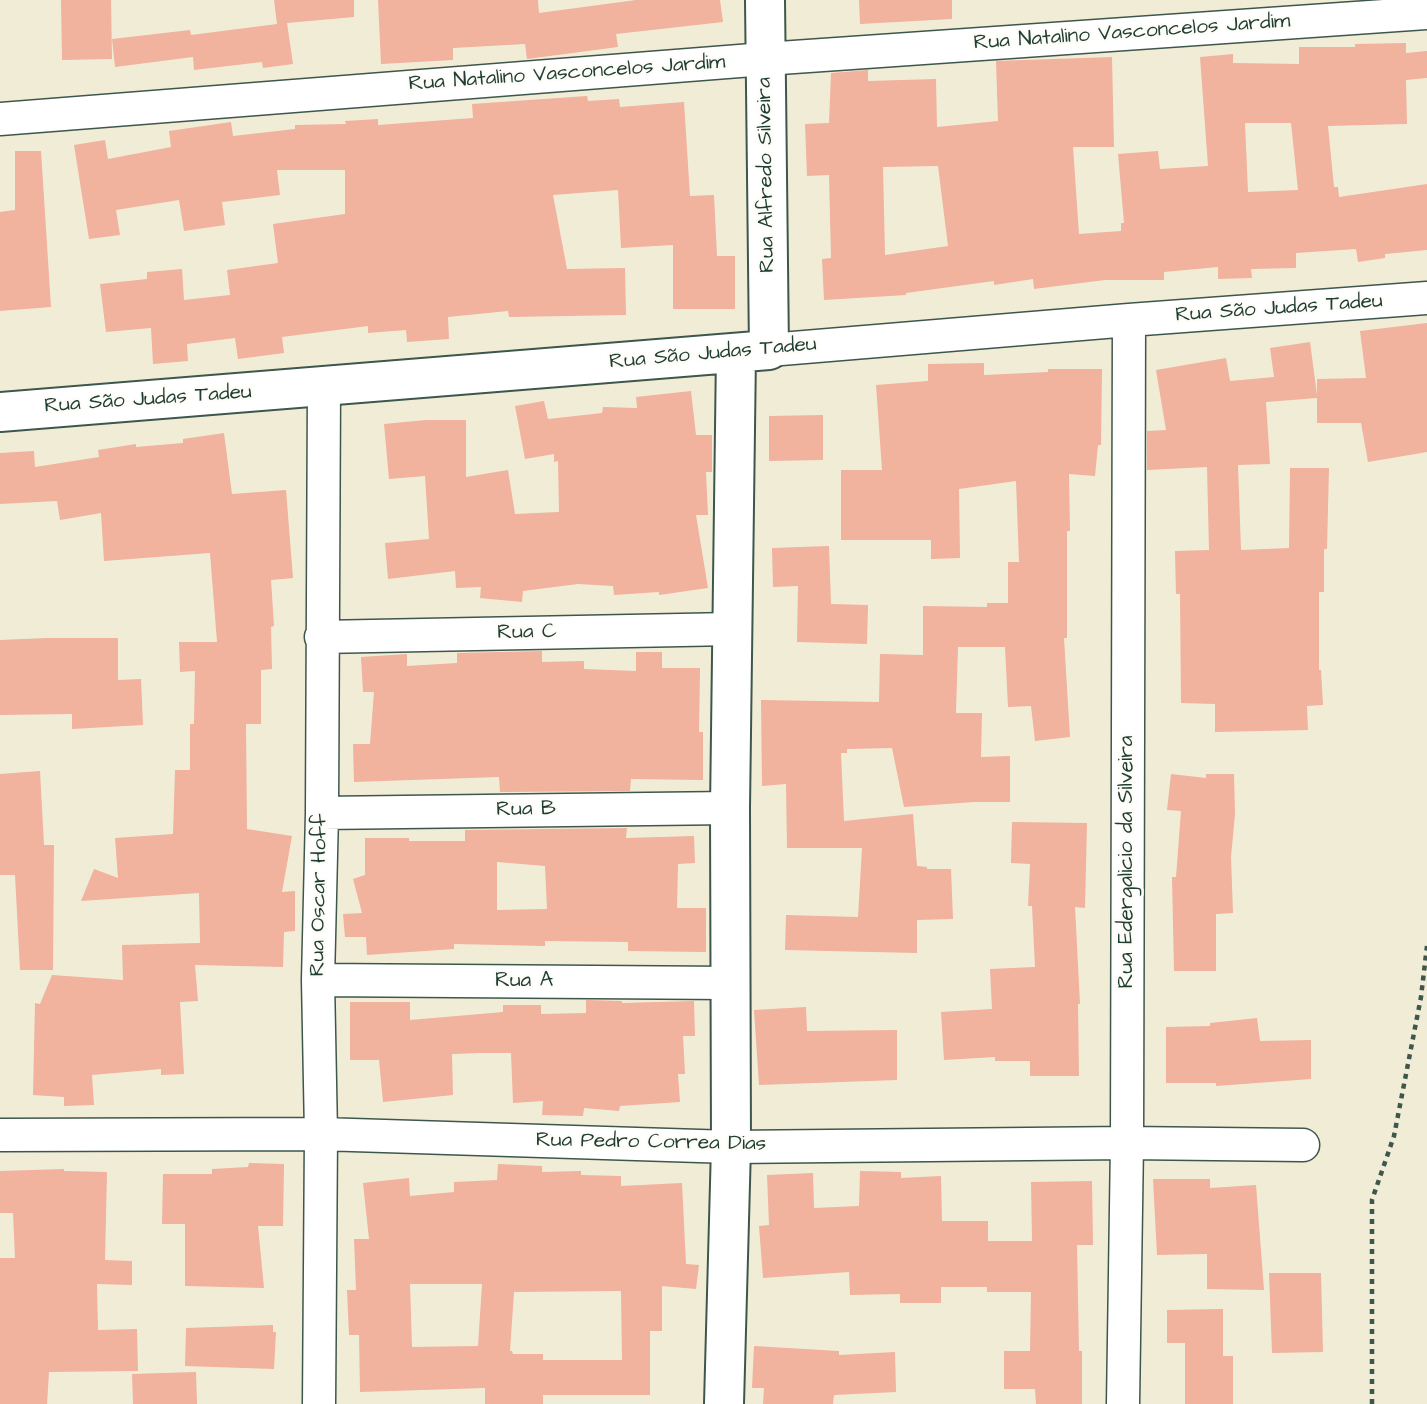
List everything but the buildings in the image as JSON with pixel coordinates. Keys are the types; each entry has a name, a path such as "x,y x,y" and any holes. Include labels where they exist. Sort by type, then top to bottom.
{"street":[{"name":"Rua Alfredo Silveira","path":"724,1404 731,1147 732,629 753,351 765,0"},
{"name":"Rua Natalino Vasconcelos Jardim","path":"0,119 765,59 1427,13"},
{"name":"Rua São Judas Tadeu","path":"0,412 1427,298"},
{"name":"Rua Edergalicio da Silveira","path":"1123,1404 1127,1143 1129,320"},
{"name":"Rua Oscar Hoff","path":"319,1404 321,1134 318,980 322,813 324,387"},
{"name":"Rua C","path":"321,637 732,629"},
{"name":"Rua B","path":"322,813 730,808"},
{"name":"Rua A","path":"318,980 730,983"},
{"name":"Rua Pedro Correa Dias","path":"0,1135 321,1134 731,1147 1127,1143 1303,1145"}],"path":[{"path":"1372,1404 1372,1200 1394,1136 1421,998 1427,946"}]}
